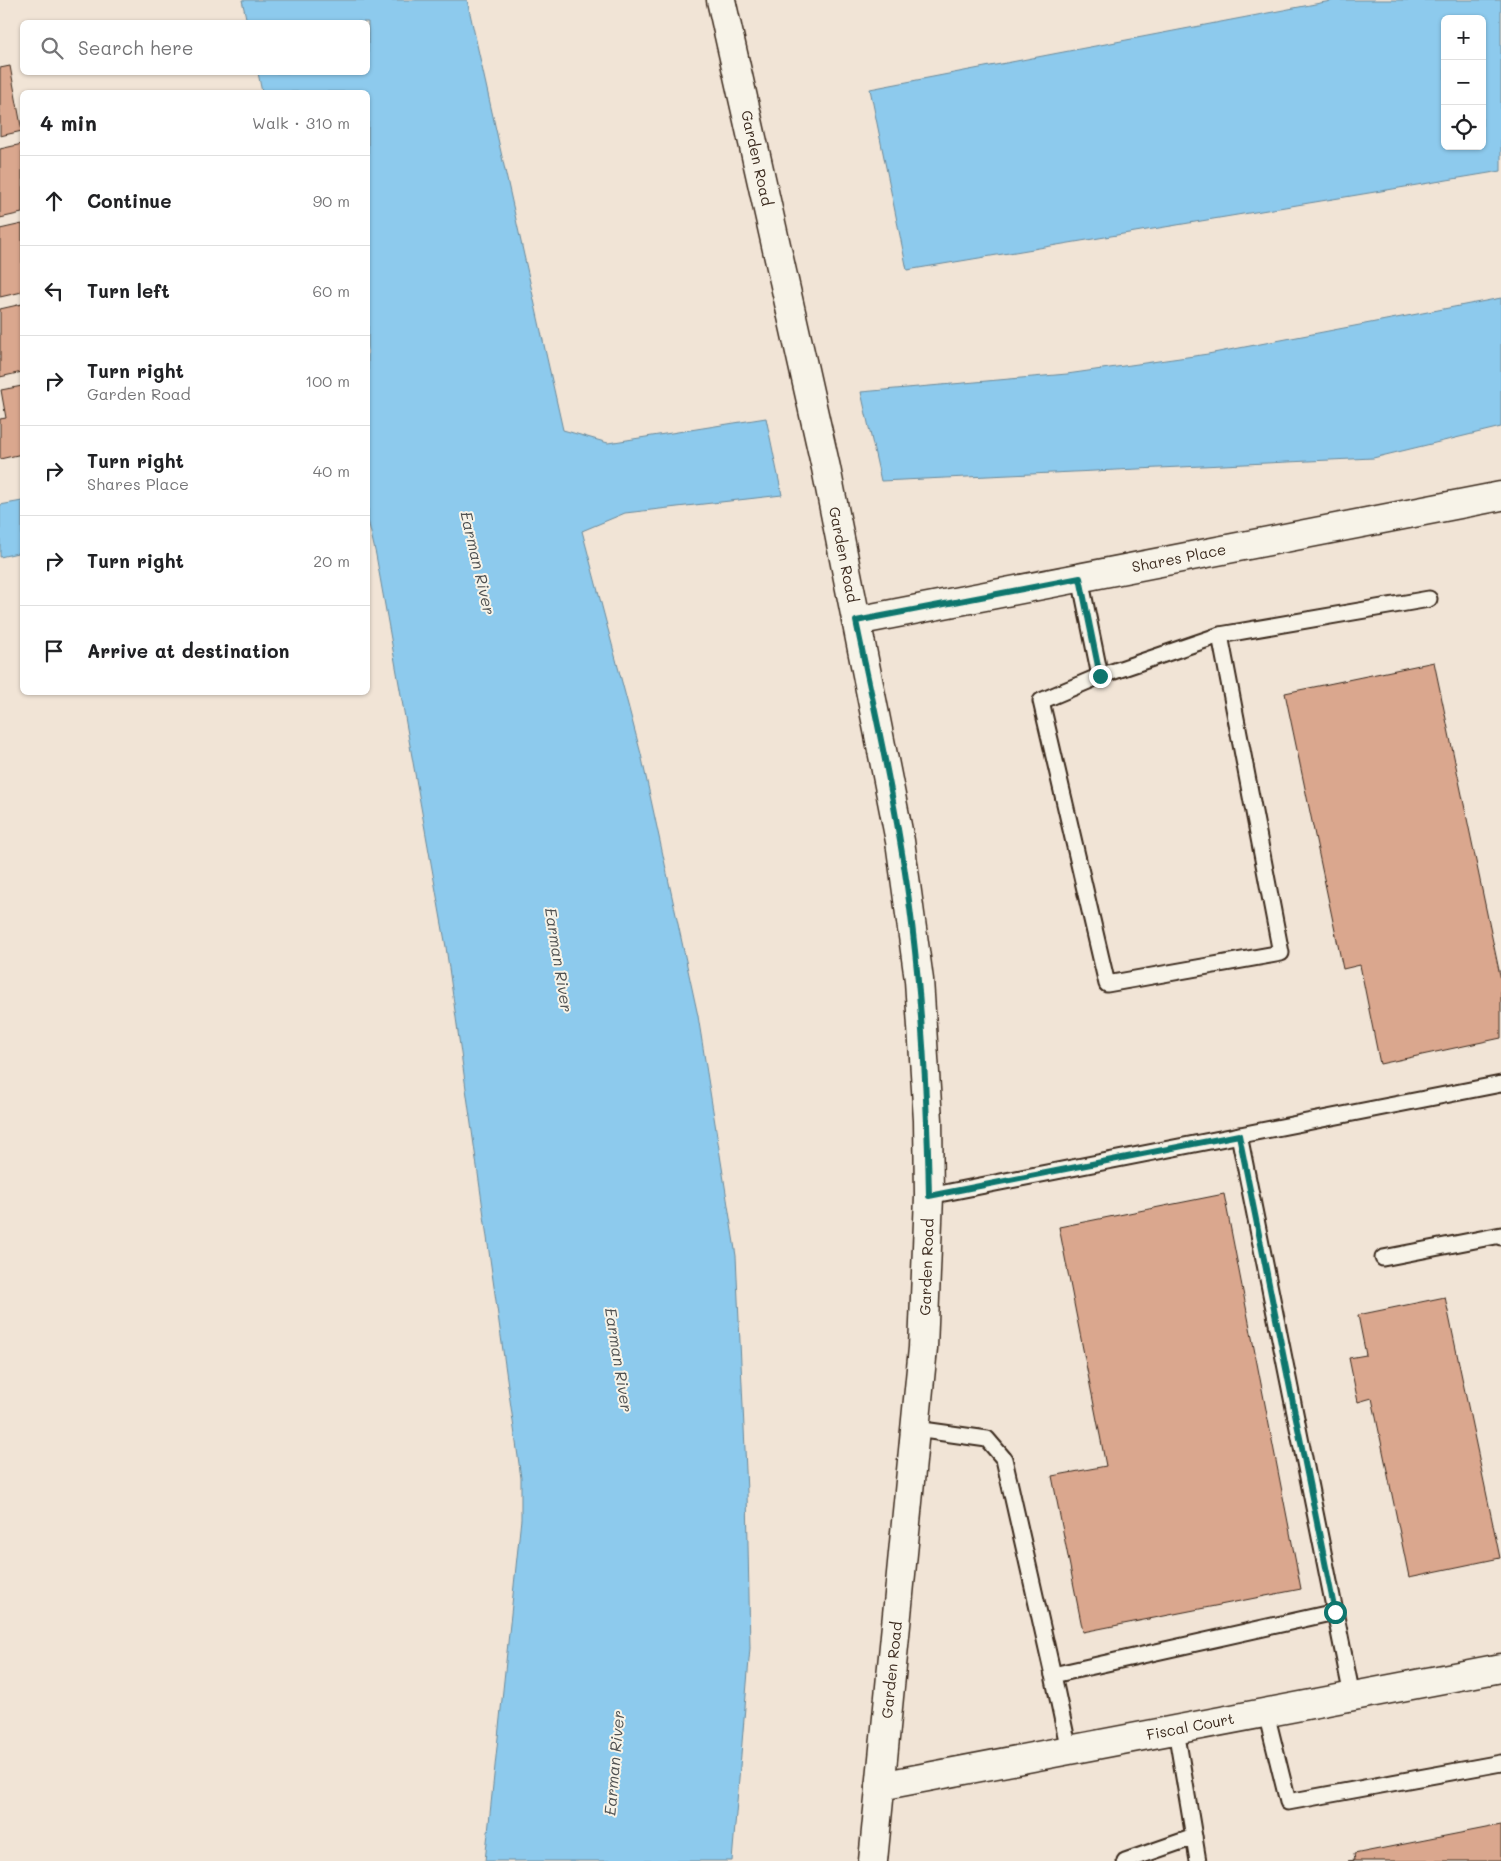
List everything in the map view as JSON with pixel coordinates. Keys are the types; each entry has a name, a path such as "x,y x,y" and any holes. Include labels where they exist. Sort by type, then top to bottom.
{"street":[{"name":"Garden Road","path":"721,0 826,468 900,841 919,980 928,1120 929,1196 924,1348 873,1861"},
{"name":"Shares Place","path":"856,621 1501,496"},
{"name":"Fiscal Court","path":"880,1786 1501,1668"}],"lane":[{"path":"1080,578 1100,676"},
{"path":"1220,635 1281,953 1107,984 1041,701 1100,676 1220,635 1430,599"},
{"path":"929,1196 1501,1084"},
{"path":"1239,1135 1352,1696"},
{"path":"1383,1258 1501,1235 1501,1237"},
{"path":"916,1429 987,1440 1004,1459 1054,1675 1069,1750"},
{"path":"1054,1675 1335,1612"},
{"path":"1266,1713 1288,1802 1501,1764"},
{"path":"1176,1730 1198,1861"},
{"path":"1125,1861 1194,1837"}],"water":[{"name":"Earman River","path":"242,0 467,0 563,430 608,443 766,418 782,495 625,513 582,531 641,754 698,1016 736,1256 747,1492 750,1648 732,1861 485,1861 521,1519 521,1478 446,947 370,529 370,90 262,90 258,75 370,75 370,20 247,20"},
{"path":"1336,0 1501,0 1501,171 907,270 870,89"},
{"path":"1501,298 1501,427 1373,458 881,481 861,392 1067,374 1208,354"},
{"path":"20,501 20,552 0,557 0,505"}],"building":[{"path":"10,66 20,120 20,131 0,136 0,68"},
{"path":"20,144 20,213 0,218 0,149"},
{"path":"20,224 20,292 0,297 0,229"},
{"path":"20,304 20,372 0,377 0,309"},
{"path":"20,386 20,454 0,459 0,419 6,418 1,390"},
{"path":"1434,662 1501,980 1501,1038 1380,1064 1360,965 1343,969 1285,693"},
{"path":"1224,1194 1301,1589 1083,1632 1052,1476 1106,1466 1059,1227"},
{"path":"1445,1297 1500,1558 1409,1577 1372,1398 1358,1402 1349,1358 1366,1355 1358,1315"},
{"path":"1501,1825 1501,1861 1348,1861 1355,1860 1354,1854"}],"route":[{"path":"1100,676 1080,578 856,621 900,841 919,980 928,1120 929,1196 1239,1135 1335,1612"}]}
